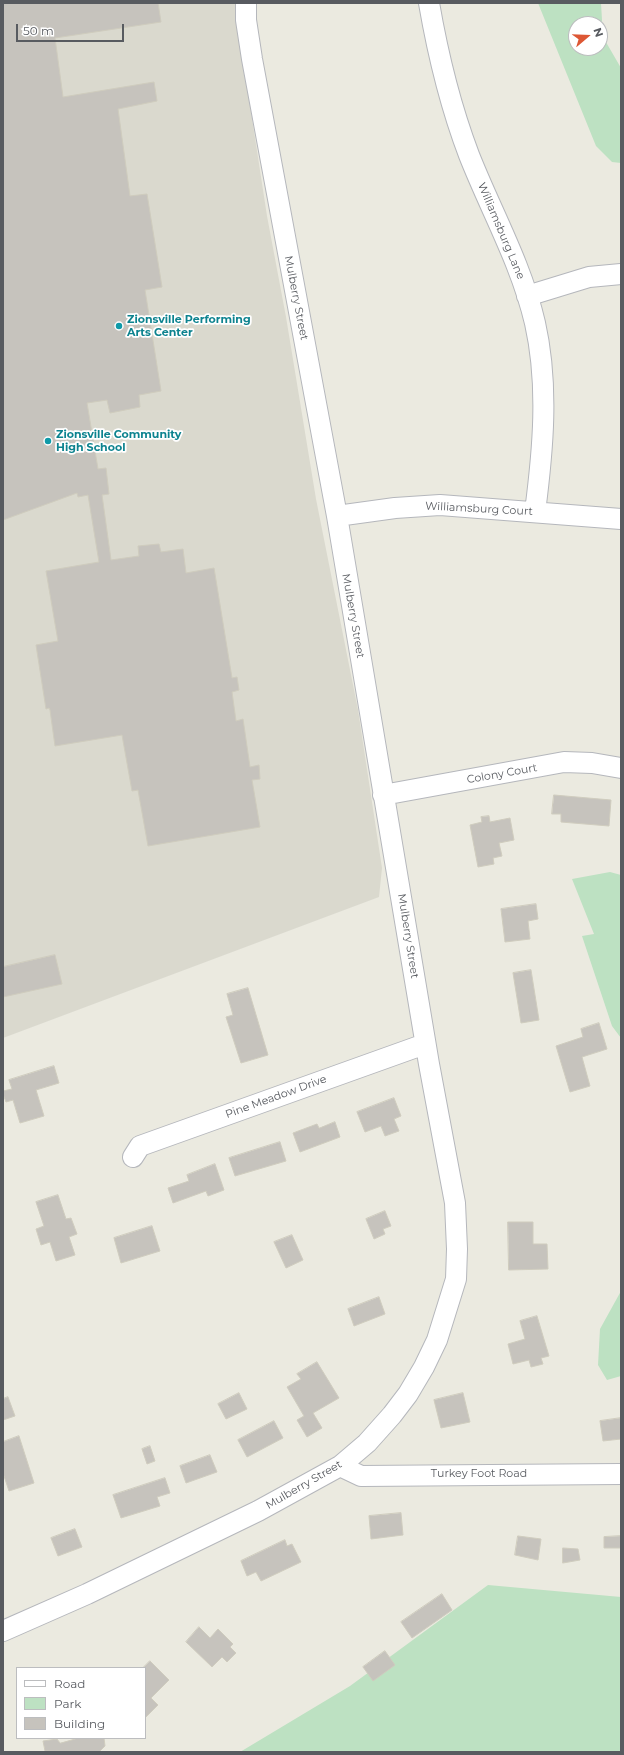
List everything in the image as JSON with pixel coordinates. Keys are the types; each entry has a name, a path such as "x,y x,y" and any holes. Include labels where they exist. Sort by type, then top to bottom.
{"street":[{"name":"Mulberry Street","path":"3,1631 87,1594 258,1511 340,1466 367,1443 392,1415 408,1394 424,1367 437,1340 456,1279 457,1249 455,1203 425,1044 337,516 252,59 246,20 246,3"},
{"name":"Williamsburg Lane","path":"429,3 447,89 458,125 469,156 520,271 535,323 540,350 544,393 540,476 535,512"},
{"path":"527,296 589,277 621,274"},
{"name":"Williamsburg Court","path":"337,516 395,508 440,505 621,520"},
{"name":"Colony Court","path":"384,795 564,762 592,763 621,768"},
{"name":"Pine Meadow Drive","path":"132,1157 140,1146 425,1044"},
{"name":"Turkey Foot Road","path":"340,1466 361,1476 621,1474"}],"shaded area":[{"name":"Zionsville Community High School","path":"3,3 240,3 244,66 267,216 286,317 316,499 358,710 382,868 379,897 3,1038"}],"green space":[{"path":"538,3 601,3 602,16 568,16 568,56 608,56 608,46 621,68 621,163 612,162 596,146"},
{"path":"610,872 621,875 621,1038 612,1026 582,936 594,934 572,879"},
{"path":"621,1291 621,1376 607,1380 598,1365 600,1329"},
{"path":"488,1585 621,1597 621,1752 240,1752 350,1686"}],"building":[{"name":"Zionsville Community High School","path":"3,3 158,3 161,22 55,38 63,97 154,82 157,101 118,109 130,196 147,194 162,287 145,290 161,391 139,395 140,407 110,413 107,400 87,403 98,469 106,468 109,494 102,495 111,560 139,556 138,546 159,544 161,552 183,549 186,573 214,568 232,678 237,677 239,690 232,692 236,721 243,719 250,767 259,765 260,779 252,780 260,827 148,846 138,790 132,791 122,735 55,746 50,710 49,708 46,709 36,645 58,641 46,571 99,562 88,495 78,497 77,493 3,520"},
{"path":"554,795 611,800 609,826 561,822 561,814 552,814"},
{"path":"489,816 490,822 510,818 514,840 499,843 502,856 493,858 494,864 478,867 470,825 482,822 481,817"},
{"path":"536,904 538,919 528,921 530,939 505,942 501,909"},
{"path":"55,955 62,984 3,997 3,967"},
{"path":"531,970 539,1020 521,1023 513,973"},
{"path":"248,988 268,1055 241,1063 226,1017 233,1015 227,994"},
{"path":"599,1023 607,1049 582,1057 590,1086 570,1092 556,1046 583,1037 581,1029"},
{"path":"54,1066 59,1083 36,1090 44,1116 20,1123 13,1100 6,1102 3,1094 3,1091 12,1089 9,1080"},
{"path":"394,1098 401,1116 394,1119 399,1131 385,1136 381,1126 365,1132 357,1112"},
{"path":"335,1122 340,1137 300,1152 293,1133 317,1124 319,1128"},
{"path":"280,1142 286,1161 235,1176 229,1158"},
{"path":"215,1164 224,1190 208,1196 206,1191 173,1203 168,1188 189,1181 187,1175"},
{"path":"58,1195 66,1219 71,1218 77,1234 69,1237 75,1255 56,1261 50,1242 41,1245 36,1229 44,1226 36,1202"},
{"path":"385,1211 391,1226 383,1229 385,1234 374,1239 366,1219"},
{"path":"508,1222 533,1222 533,1244 547,1244 548,1269 509,1270"},
{"path":"152,1226 160,1251 121,1263 114,1238"},
{"path":"292,1235 303,1260 286,1268 274,1242"},
{"path":"379,1297 385,1314 354,1326 348,1309"},
{"path":"537,1316 549,1356 541,1358 543,1364 531,1367 529,1360 513,1364 508,1344 525,1339 520,1321"},
{"path":"317,1362 339,1398 313,1413 322,1428 307,1437 297,1420 304,1416 287,1387 301,1379 297,1374"},
{"path":"239,1393 247,1409 226,1419 218,1404"},
{"path":"463,1393 470,1422 441,1428 434,1400"},
{"path":"8,1397 15,1416 3,1420 3,1399"},
{"path":"621,1418 621,1439 603,1441 600,1421"},
{"path":"274,1421 283,1438 247,1457 238,1440"},
{"path":"19,1436 34,1483 9,1491 3,1473 3,1442"},
{"path":"150,1446 155,1461 147,1464 142,1449"},
{"path":"210,1455 217,1472 186,1483 180,1466"},
{"path":"165,1478 170,1493 157,1497 160,1506 121,1518 113,1495"},
{"path":"401,1513 403,1535 371,1539 369,1516"},
{"path":"75,1529 82,1547 58,1556 51,1538"},
{"path":"518,1536 541,1539 538,1560 515,1555"},
{"path":"621,1536 621,1548 604,1548 604,1537"},
{"path":"285,1540 287,1546 292,1544 301,1562 261,1581 256,1572 247,1576 241,1561"},
{"path":"563,1548 578,1549 580,1560 563,1563"},
{"path":"442,1594 452,1610 412,1638 401,1622"},
{"path":"199,1627 210,1638 218,1629 233,1644 230,1647 236,1653 227,1662 222,1657 212,1667 186,1642"},
{"path":"385,1651 395,1665 373,1681 363,1667"},
{"path":"150,1661 169,1680 151,1698 158,1705 146,1717 146,1667 144,1667"},
{"path":"57,1739 60,1743 75,1739 104,1739 105,1746 99,1752 45,1751 43,1741"}],"place":[{"name":"Zionsville Performing Arts Center","path":"119,326"},
{"name":"Zionsville Community High School","path":"48,441"}]}
